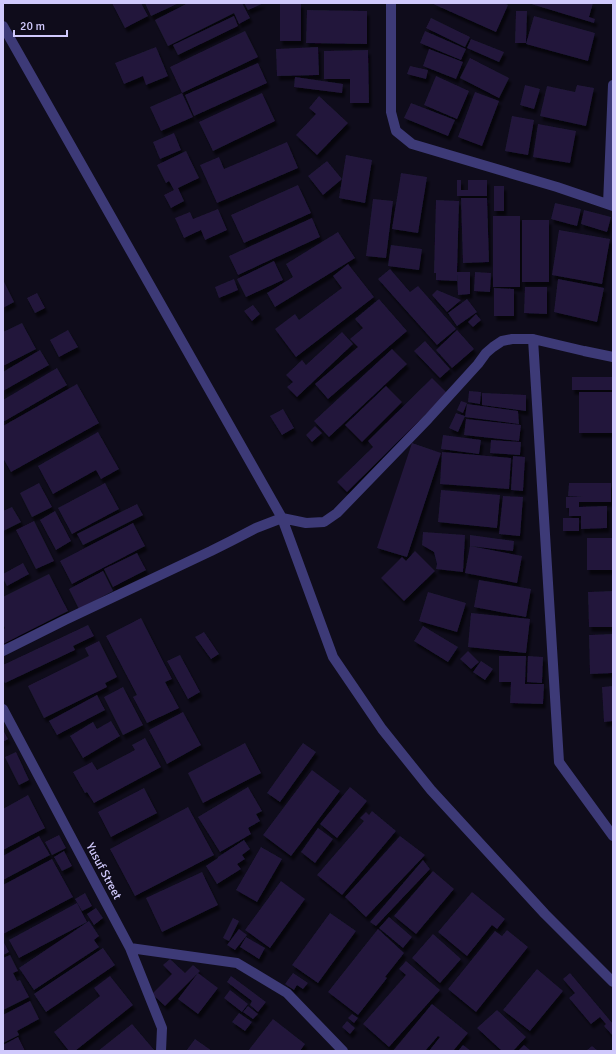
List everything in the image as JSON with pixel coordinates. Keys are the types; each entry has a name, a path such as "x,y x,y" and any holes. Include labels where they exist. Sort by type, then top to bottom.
{"street":[{"path":"391,3 392,112 396,131 412,144 557,187 610,205 613,85"},
{"path":"3,26 282,518 333,657 382,729 431,790 545,914 613,982"},
{"path":"3,651 256,528 282,518 306,523 324,522 337,513 428,419 493,347 502,341 512,339 533,339 613,357"},
{"path":"533,339 558,762 613,836"},
{"name":"Yusuf Street","path":"3,709 130,948 162,1028 160,1051"},
{"path":"130,948 237,963 287,993 343,1051"}],"building":[{"path":"112,3 141,3 148,16 125,28"},
{"path":"145,3 179,3 151,16"},
{"path":"188,3 242,3 250,18 239,24 234,13 168,46 155,20"},
{"path":"244,3 264,3 248,10"},
{"path":"280,3 301,3 301,41 280,41"},
{"path":"431,3 504,3 508,5 496,32"},
{"path":"528,3 593,3 589,17 595,19 594,23"},
{"path":"307,10 367,11 367,44 306,43"},
{"path":"516,11 527,11 526,43 515,43"},
{"path":"234,16 238,26 178,55 173,45"},
{"path":"534,16 595,33 588,61 526,44"},
{"path":"431,18 470,37 465,47 426,28"},
{"path":"245,31 258,57 182,93 170,67"},
{"path":"425,31 466,49 461,60 420,43"},
{"path":"471,39 504,52 499,62 467,48"},
{"path":"156,47 168,76 146,85 143,76 124,84 115,63"},
{"path":"318,47 319,75 277,76 276,49"},
{"path":"429,49 463,62 456,79 423,66"},
{"path":"368,50 369,103 350,103 350,79 324,79 324,51"},
{"path":"470,58 509,78 499,98 460,78"},
{"path":"258,63 267,83 194,116 185,95"},
{"path":"410,66 428,70 426,79 407,74"},
{"path":"436,76 469,91 457,119 424,105"},
{"path":"295,77 343,84 342,93 294,87"},
{"path":"525,85 540,89 534,109 520,105"},
{"path":"577,85 594,88 586,126 540,116 547,86 575,92"},
{"path":"475,92 499,101 482,146 458,137"},
{"path":"182,93 193,117 161,131 150,107"},
{"path":"262,93 275,121 213,151 199,122"},
{"path":"319,96 348,123 317,155 296,135 316,114 309,108"},
{"path":"411,103 455,120 448,136 404,118"},
{"path":"512,116 534,120 528,155 505,151"},
{"path":"538,124 576,131 570,163 533,157"},
{"path":"174,133 181,150 160,159 153,142"},
{"path":"287,142 298,168 217,203 200,165 219,157 224,169"},
{"path":"186,151 199,178 178,188 184,201 171,208 164,195 174,190 169,181 166,183 157,165"},
{"path":"346,155 372,160 365,203 339,198"},
{"path":"327,161 342,179 323,195 308,176"},
{"path":"401,173 427,177 418,233 392,229"},
{"path":"457,180 461,180 461,190 468,190 468,180 487,180 487,196 457,196"},
{"path":"298,185 311,213 244,243 231,215"},
{"path":"494,186 504,186 504,211 494,211"},
{"path":"461,198 487,198 489,262 463,263"},
{"path":"373,199 393,201 386,258 366,256"},
{"path":"436,200 459,201 457,272 470,272 470,294 458,295 457,274 457,281 436,280 436,273 434,273"},
{"path":"555,203 581,209 577,226 551,219"},
{"path":"218,209 227,230 205,240 201,230 184,238 175,218 190,212 193,219"},
{"path":"584,210 611,217 607,232 581,224"},
{"path":"493,216 520,216 520,287 493,287"},
{"path":"312,218 320,237 238,275 229,256"},
{"path":"522,220 549,220 549,282 522,282"},
{"path":"559,230 610,239 602,284 552,275"},
{"path":"338,232 355,258 275,307 267,293 293,277 286,264"},
{"path":"391,245 422,249 419,270 388,266"},
{"path":"274,261 283,280 246,297 237,279"},
{"path":"348,264 374,297 296,357 275,329 295,314 299,320 342,288 333,276"},
{"path":"390,269 410,292 418,286 456,329 437,345 378,279"},
{"path":"475,272 491,273 490,292 474,291"},
{"path":"234,279 238,290 219,298 215,287"},
{"path":"558,279 604,288 597,322 554,312"},
{"path":"3,280 14,302 3,308"},
{"path":"525,287 547,287 547,314 524,313"},
{"path":"494,288 514,289 514,316 494,316"},
{"path":"437,290 461,300 447,312 432,295"},
{"path":"37,293 45,308 35,313 27,298"},
{"path":"379,299 407,331 328,399 315,384 358,347 350,339 363,328 355,319"},
{"path":"467,299 477,312 457,326 448,313"},
{"path":"253,305 260,314 252,321 244,311"},
{"path":"476,314 481,320 473,327 468,322"},
{"path":"22,323 36,349 3,366 3,332"},
{"path":"68,330 78,347 59,357 50,340"},
{"path":"457,330 474,349 452,368 436,350"},
{"path":"342,332 353,344 297,397 287,387 293,382 286,375 302,360 306,365"},
{"path":"425,341 450,369 440,378 414,351"},
{"path":"392,349 407,364 329,437 314,421"},
{"path":"40,350 49,365 3,391 3,372"},
{"path":"57,368 67,385 3,422 3,400"},
{"path":"572,377 613,377 613,390 572,390"},
{"path":"432,378 447,393 347,492 337,482 373,447 368,441"},
{"path":"77,384 99,423 11,472 3,458 3,426"},
{"path":"386,386 402,402 362,442 345,425"},
{"path":"469,391 481,392 480,404 468,402"},
{"path":"579,392 613,392 613,433 579,433"},
{"path":"482,393 526,395 526,411 482,405"},
{"path":"461,401 467,403 463,413 457,410"},
{"path":"467,404 518,411 519,424 465,417"},
{"path":"283,409 294,428 282,435 270,416"},
{"path":"456,413 465,416 458,432 449,428"},
{"path":"466,419 521,425 519,441 464,435"},
{"path":"315,426 322,433 312,442 306,435"},
{"path":"98,432 119,469 101,479 96,470 53,494 38,466"},
{"path":"443,435 481,440 479,454 441,449"},
{"path":"491,440 521,442 520,455 490,453"},
{"path":"412,443 441,453 407,557 377,548"},
{"path":"442,452 511,458 509,489 440,484"},
{"path":"513,456 525,457 523,491 511,490"},
{"path":"39,483 52,507 32,517 20,493"},
{"path":"105,483 119,509 72,534 58,508"},
{"path":"569,483 611,483 611,502 579,502 579,507 607,506 607,528 581,529 581,516 569,516 569,508 566,508 566,497 583,496 568,496"},
{"path":"441,490 500,495 497,528 438,522"},
{"path":"503,496 523,497 520,536 499,534"},
{"path":"137,504 143,515 83,545 77,534"},
{"path":"12,507 21,522 3,531 3,511"},
{"path":"55,511 71,541 56,550 40,520"},
{"path":"563,518 579,518 579,531 563,531"},
{"path":"34,521 54,561 36,569 16,530"},
{"path":"133,523 145,546 72,584 60,561"},
{"path":"423,532 465,535 463,572 436,569 437,564 434,552 422,545"},
{"path":"470,535 514,541 513,551 470,546"},
{"path":"587,538 613,538 613,570 587,570"},
{"path":"470,546 522,556 517,583 465,573"},
{"path":"415,551 435,571 404,601 381,578 402,557 406,561"},
{"path":"137,553 146,570 113,587 104,569"},
{"path":"23,563 29,574 7,586 3,578 3,574"},
{"path":"103,571 113,591 79,609 69,589"},
{"path":"49,574 68,611 3,644 3,630 5,628 3,624 3,597"},
{"path":"479,580 531,589 526,617 474,607"},
{"path":"613,591 613,627 589,627 588,592"},
{"path":"428,592 466,603 457,632 419,621"},
{"path":"471,613 530,619 526,653 468,647"},
{"path":"141,618 172,679 165,682 179,708 147,723 133,697 137,695 106,636"},
{"path":"88,625 94,636 73,646 75,650 5,683 3,680 3,665"},
{"path":"423,626 458,647 448,662 414,641"},
{"path":"204,632 219,654 211,659 195,637"},
{"path":"613,634 613,673 590,674 589,635"},
{"path":"99,641 117,677 105,683 107,687 44,718 28,686 89,656 85,648"},
{"path":"468,651 479,662 471,669 460,659"},
{"path":"180,655 200,692 188,699 167,661"},
{"path":"499,656 526,656 525,684 544,684 543,704 510,703 511,682 499,682"},
{"path":"528,656 543,657 542,683 527,682"},
{"path":"481,661 493,669 485,680 473,672"},
{"path":"613,686 613,721 604,722 602,687"},
{"path":"123,687 143,725 123,735 104,697"},
{"path":"97,695 105,710 57,735 49,721"},
{"path":"183,712 201,745 167,764 149,730"},
{"path":"111,721 120,736 83,758 70,736 93,722 97,729"},
{"path":"3,730 8,739 3,742"},
{"path":"145,738 161,767 94,803 87,792 85,793 73,772 92,762 97,770 135,750 132,745"},
{"path":"245,743 261,773 203,803 188,773"},
{"path":"303,743 316,752 280,802 267,793"},
{"path":"16,752 29,780 19,785 5,757"},
{"path":"312,770 340,791 291,856 263,835"},
{"path":"248,787 262,811 256,814 260,821 248,828 251,834 220,852 198,817"},
{"path":"350,787 367,801 337,838 320,824"},
{"path":"144,788 157,813 111,837 98,812"},
{"path":"28,795 45,828 3,850 3,809"},
{"path":"188,807 214,855 135,896 110,849"},
{"path":"372,811 396,831 342,895 317,875 364,821 360,818 366,812 369,815"},
{"path":"318,828 333,839 315,863 301,852"},
{"path":"59,835 66,848 52,855 45,842"},
{"path":"39,836 50,855 3,880 3,856"},
{"path":"400,836 425,855 366,917 345,897"},
{"path":"244,840 250,849 242,855 245,859 237,864 241,869 217,884 206,866"},
{"path":"261,847 282,859 257,902 236,890"},
{"path":"64,851 72,866 62,871 54,857"},
{"path":"52,859 73,897 3,934 3,885"},
{"path":"423,860 430,869 376,926 370,922"},
{"path":"433,871 454,889 416,934 394,916"},
{"path":"202,872 218,905 162,932 146,898"},
{"path":"281,881 305,899 270,948 245,930"},
{"path":"472,892 505,919 497,929 492,925 467,956 438,932"},
{"path":"85,893 92,906 82,911 75,899"},
{"path":"77,903 87,922 19,958 9,940"},
{"path":"96,908 103,918 94,925 87,914"},
{"path":"330,913 356,931 318,983 292,965"},
{"path":"389,917 412,937 403,948 379,928"},
{"path":"233,918 239,921 229,941 223,938"},
{"path":"89,921 99,936 94,940 99,947 34,990 19,968"},
{"path":"239,929 247,935 235,950 227,945"},
{"path":"378,929 404,953 385,977 387,978 358,1015 328,992"},
{"path":"507,930 528,947 476,1012 448,989 495,931 502,936"},
{"path":"433,934 461,959 440,983 412,958"},
{"path":"246,937 265,948 259,959 240,947"},
{"path":"3,941 9,952 3,955"},
{"path":"103,948 115,965 46,1012 34,994"},
{"path":"10,955 18,971 13,973 17,981 20,980 29,997 3,1010 3,958"},
{"path":"170,959 185,973 193,965 200,971 165,1006 152,994 172,974 163,965"},
{"path":"406,961 440,990 389,1047 363,1024 406,975 399,969"},
{"path":"537,969 563,991 530,1031 503,1010"},
{"path":"198,973 218,988 198,1014 178,999"},
{"path":"293,973 308,983 303,989 297,985 294,990 285,984"},
{"path":"570,973 613,1024 613,1036 604,1026 606,1024 600,1017 591,1024 569,998 575,993 563,979"},
{"path":"110,976 133,1005 75,1051 69,1051 54,1032 100,996 94,988"},
{"path":"231,976 266,1002 258,1012 250,1005 252,1001 227,982"},
{"path":"230,990 248,1004 242,1012 224,998"},
{"path":"30,1001 39,1019 17,1031 19,1035 3,1043 3,1015"},
{"path":"432,1004 468,1033 453,1051 429,1051 440,1037 438,1036 425,1051 393,1051"},
{"path":"248,1006 258,1014 253,1019 243,1012"},
{"path":"497,1010 526,1037 513,1051 502,1051 477,1028"},
{"path":"239,1013 252,1022 245,1031 232,1022"},
{"path":"352,1014 358,1018 354,1023 348,1018"},
{"path":"273,1019 305,1044 300,1051 248,1051"},
{"path":"347,1021 355,1028 350,1034 342,1027"},
{"path":"132,1024 155,1051 98,1051"},
{"path":"18,1037 25,1051 3,1051 3,1045"},
{"path":"195,1039 212,1051 186,1051"},
{"path":"463,1045 471,1051 458,1051"},
{"path":"524,1045 531,1051 518,1051"},
{"path":"592,1046 598,1051 586,1051"}]}
